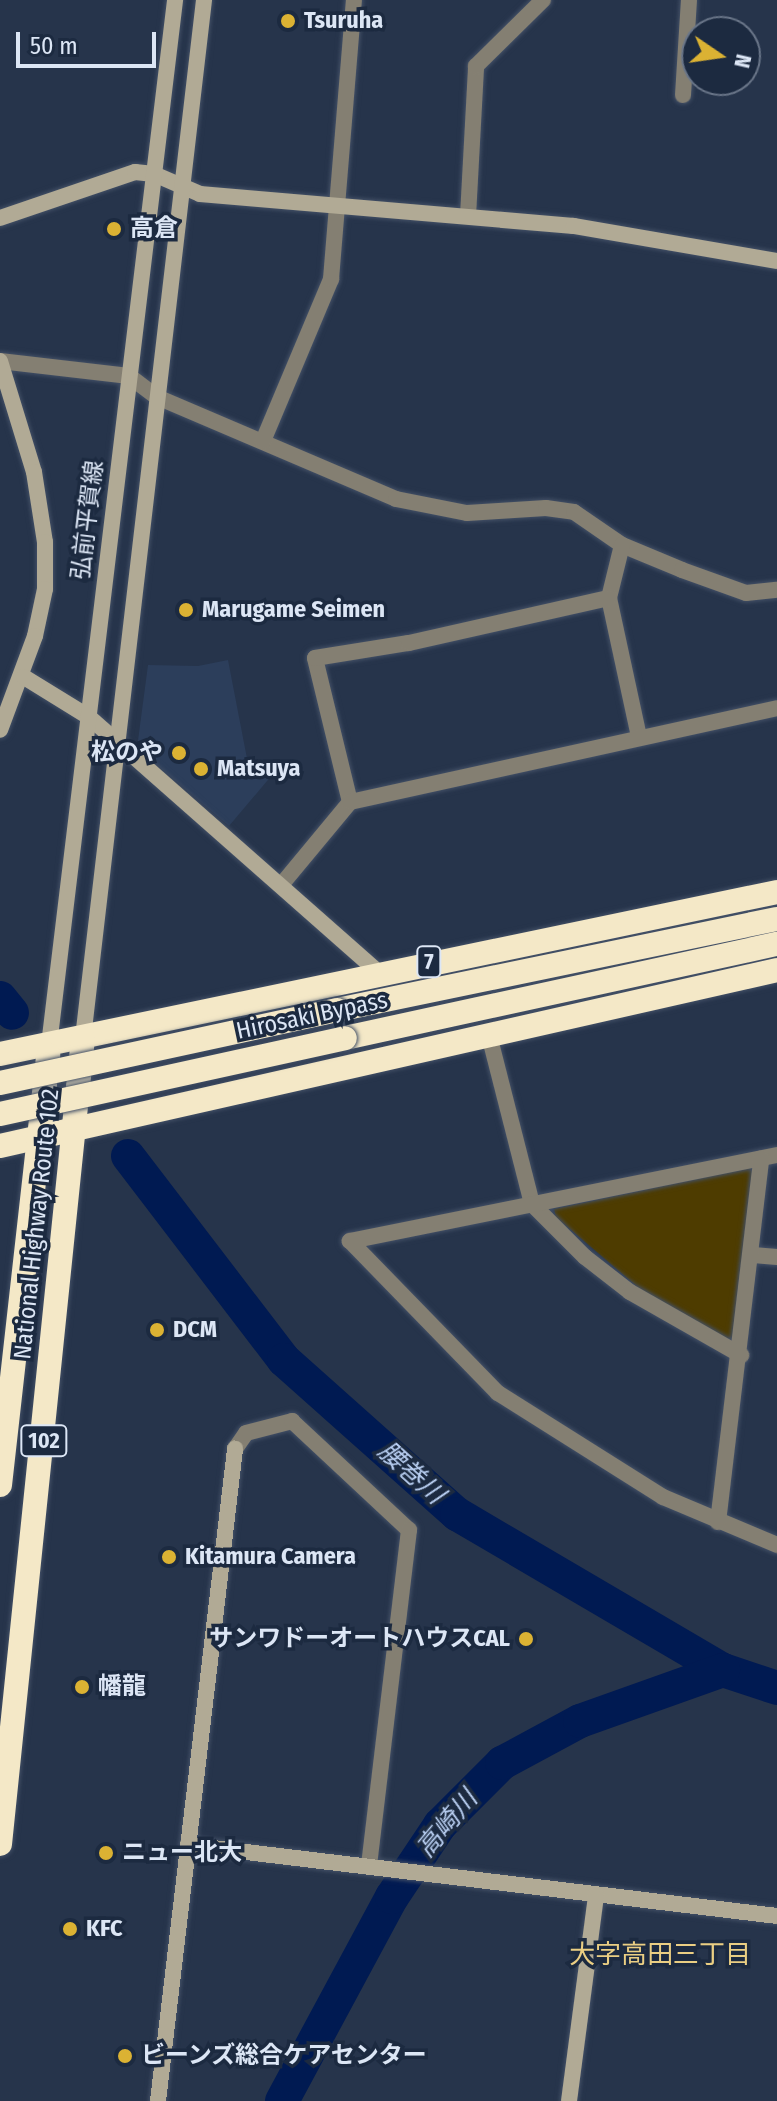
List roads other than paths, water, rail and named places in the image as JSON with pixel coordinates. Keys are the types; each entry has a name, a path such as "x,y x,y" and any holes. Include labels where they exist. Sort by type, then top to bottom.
{"highway":[{"name":"7","path":"0,1054 378,972 777,892"},
{"name":"Hirosaki Bypass","path":"0,1083 777,919"},
{"name":"Hirosaki Bypass","path":"0,1114 777,944"},
{"path":"0,1146 490,1039 777,970"},
{"name":"National Highway Route 102","path":"0,1844 83,1038"},
{"name":"National Highway Route 102","path":"0,1485 49,1045"}],"street":[{"name":"弘前平賀線","path":"49,1045 175,0"},
{"path":"83,1038 204,0"},
{"path":"263,441 331,279 354,0"},
{"path":"468,216 476,66 543,0"},
{"path":"0,218 125,173 154,174 200,194 574,226 777,261"},
{"path":"0,730 24,677 45,589 45,542 34,472 0,361 129,376 157,397 396,499 467,513 546,508 574,512 622,545 746,593 777,590"},
{"path":"622,545 609,598 639,737"},
{"path":"350,802 315,658 409,643 609,598"},
{"path":"24,677 89,717 282,884 378,972"},
{"path":"282,884 350,802 777,708"},
{"path":"490,1039 532,1204 585,1257 630,1292 741,1355"},
{"path":"718,1522 769,1157 350,1241 498,1393 663,1497 718,1522 777,1545"},
{"path":"753,1255 777,1257"},
{"path":"158,2101 235,1449 246,1433 292,1421 409,1530 378,1868"},
{"path":"188,1845 777,1916"},
{"path":"569,2101 596,1895"}],"waterway":[{"name":"腰巻川","path":"0,998 12,1013"},
{"name":"腰巻川","path":"128,1156 284,1360 457,1514 723,1670 777,1688"},
{"name":"高崎川","path":"282,2101 392,1897 440,1825 502,1763 580,1721 723,1670"}],"place":[{"name":"Tsuruha","path":"288,21"},
{"name":"高倉","path":"114,229"},
{"name":"Marugame Seimen","path":"186,610"},
{"name":"松のや","path":"179,753"},
{"name":"Matsuya","path":"201,769"},
{"name":"DCM","path":"157,1330"},
{"name":"Kitamura Camera","path":"169,1557"},
{"name":"サンワドーオートハウスCAL","path":"526,1639"},
{"name":"幡龍","path":"82,1687"},
{"name":"ニュー北大","path":"106,1853"},
{"name":"KFC","path":"70,1929"},
{"name":"ビーンズ総合ケアセンター","path":"125,2056"}],"district":[{"name":"大字高田三丁目","path":"660,1955"}]}
